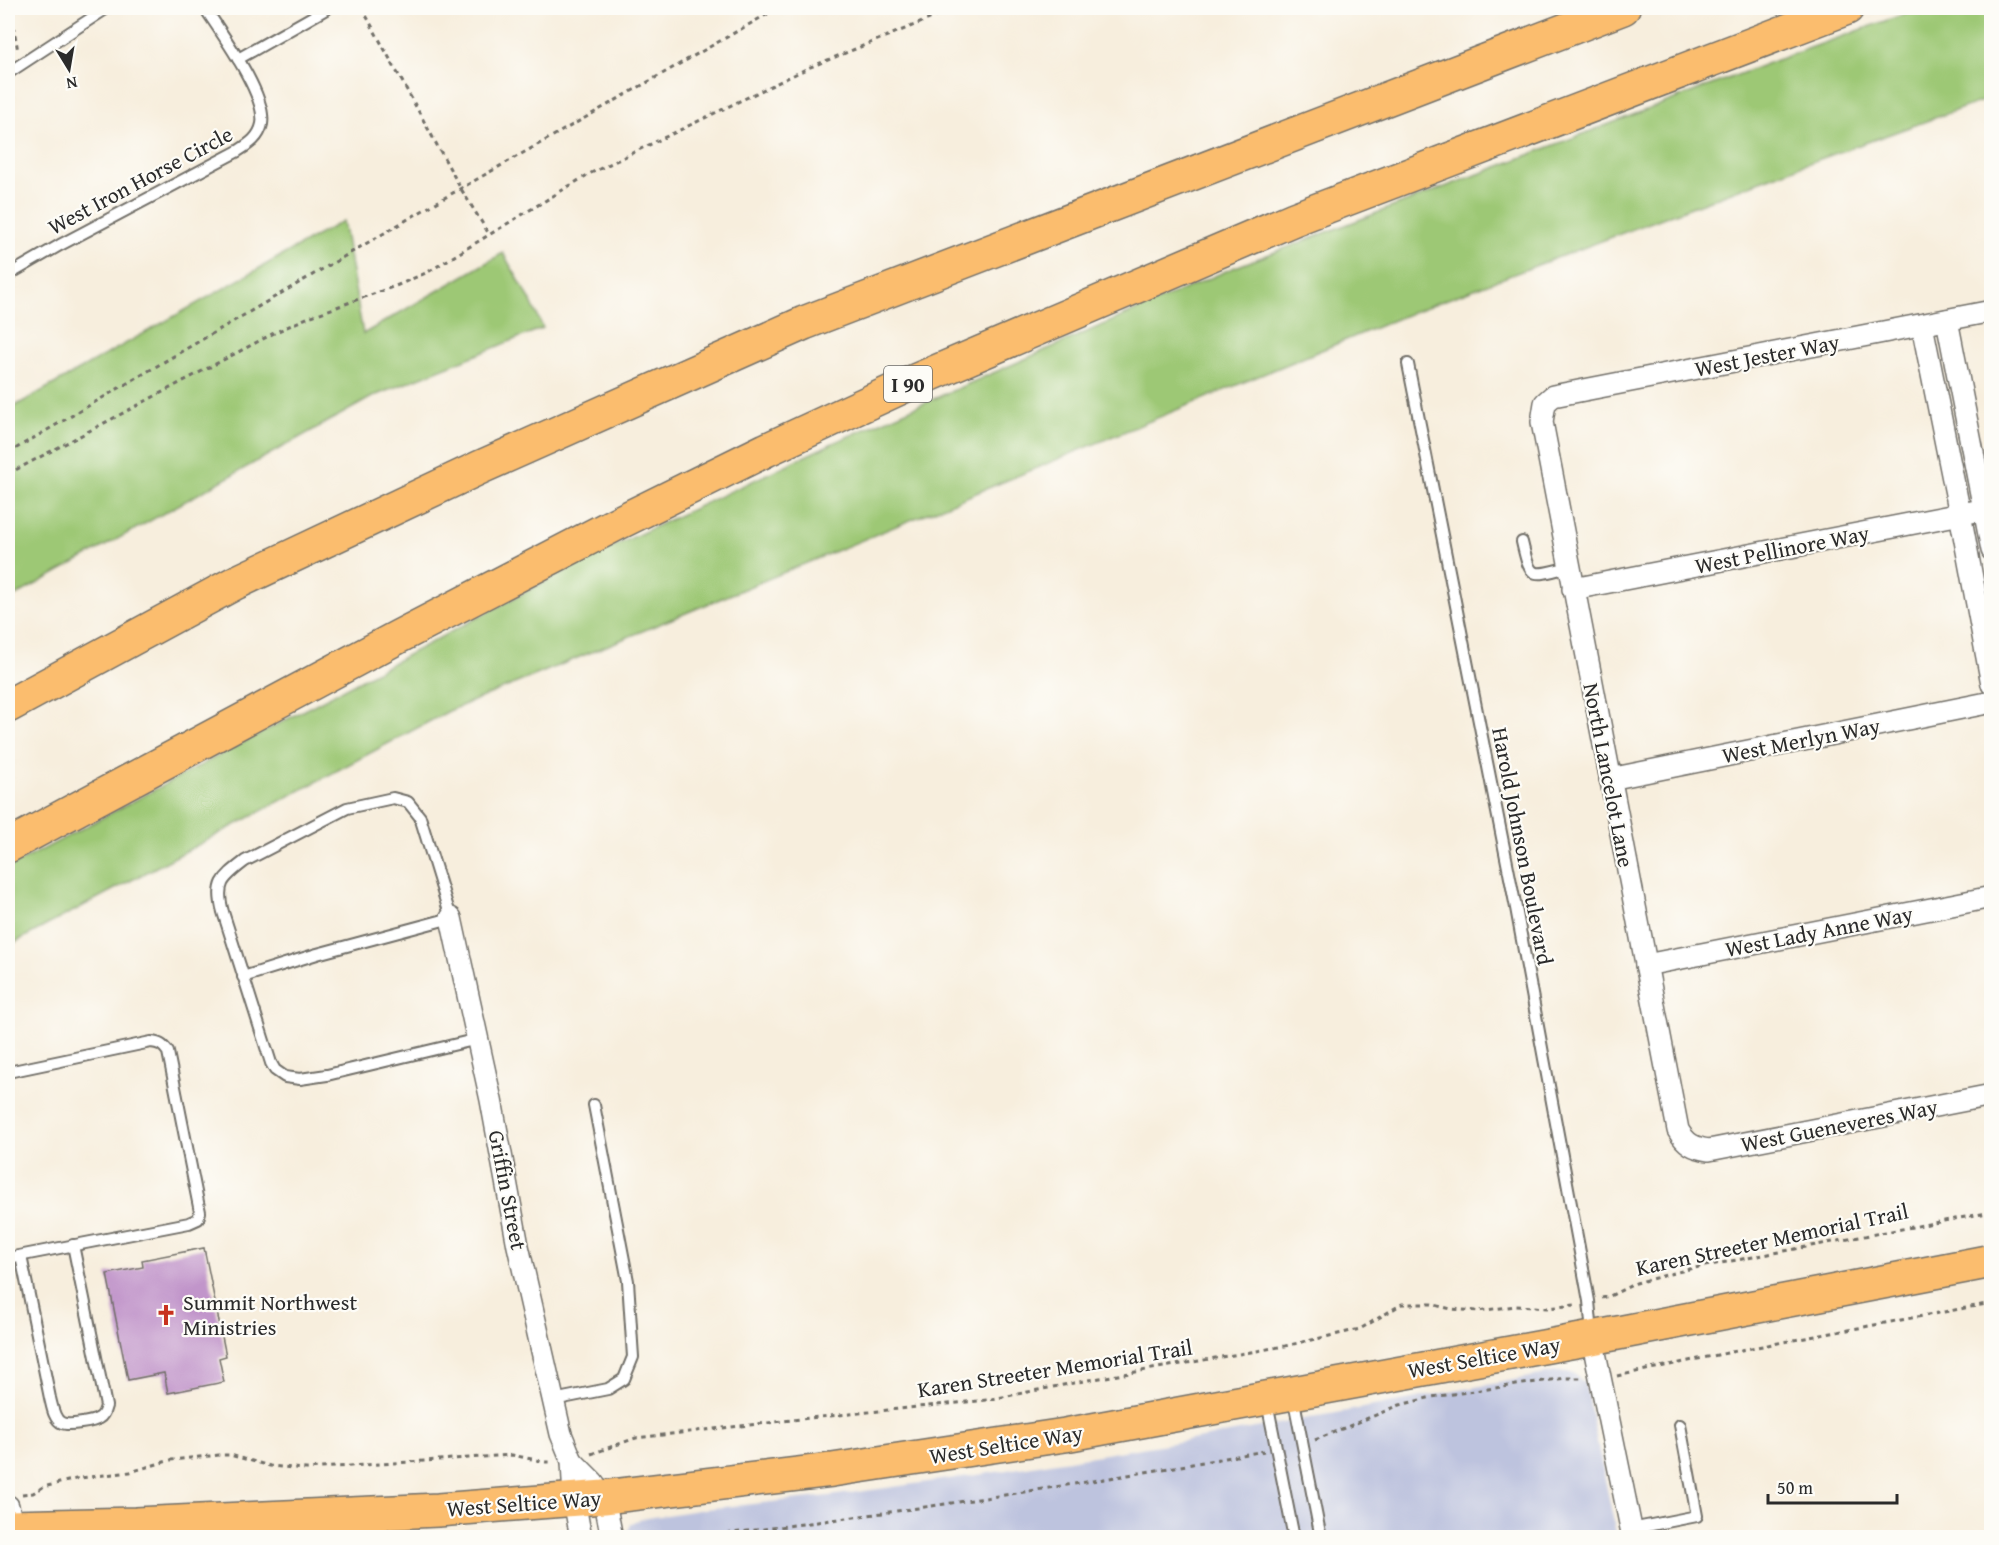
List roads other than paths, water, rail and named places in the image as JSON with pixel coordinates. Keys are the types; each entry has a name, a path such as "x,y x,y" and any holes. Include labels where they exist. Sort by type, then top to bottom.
{"main road":[{"path":"8,706 235,583 492,462 804,322 1623,8"},
{"name":"I 90","path":"8,846 398,637 618,523 766,450 917,380 1294,219 1847,8"},
{"name":"West Seltice Way","path":"11,1514 135,1531 589,1499 832,1470 981,1449 1592,1338 1992,1261"}],"street":[{"name":"West Jester Way","path":"1545,403 1553,396 1992,311"},
{"path":"1947,320 1988,509 1992,550"},
{"path":"1922,325 1992,684"},
{"name":"North Lancelot Lane","path":"1545,403 1542,422 1573,590 1678,1130 1687,1143"},
{"name":"West Pellinore Way","path":"1573,590 1988,509"},
{"name":"West Merlyn Way","path":"1610,779 1992,702"},
{"name":"West Lady Anne Way","path":"1646,965 1992,897"},
{"name":"Griffin Street","path":"451,918 478,1040 518,1246 561,1434 589,1499"},
{"name":"West Gueneveres Way","path":"1687,1143 1697,1148 1710,1150 1992,1095"},
{"path":"1592,1338 1632,1533"},
{"name":"Griffin Street","path":"572,1461 593,1482 589,1499"},
{"path":"581,1538 589,1499"},
{"path":"589,1499 612,1538"}],"lane":[{"path":"8,73 107,8"},
{"name":"West Iron Horse Circle","path":"8,275 250,143 258,136 262,123 262,112 258,96 206,8"},
{"path":"238,59 328,8"},
{"name":"Harold Johnson Boulevard","path":"1408,364 1516,908 1589,1301 1592,1338"},
{"path":"1522,542 1528,568 1535,573 1542,574 1569,567"},
{"path":"243,977 317,954 451,918 420,818 408,802 393,798 347,808 245,861 231,872 222,883 218,894 243,977 271,1063 275,1070 285,1077 300,1079 327,1075 478,1040"},
{"path":"8,1072 151,1042 159,1043 168,1052 200,1212 198,1219 189,1222 8,1258"},
{"path":"553,1400 608,1389 624,1379 633,1357 628,1281 594,1105"},
{"path":"21,1256 56,1418 62,1424 72,1425 99,1419 106,1406 73,1245"},
{"path":"1280,1395 1294,1538"},
{"path":"1280,1395 1321,1538"},
{"path":"1632,1533 1697,1516 1680,1425"}],"place":[{"name":"Summit Northwest Ministries","path":"166,1315"}]}
